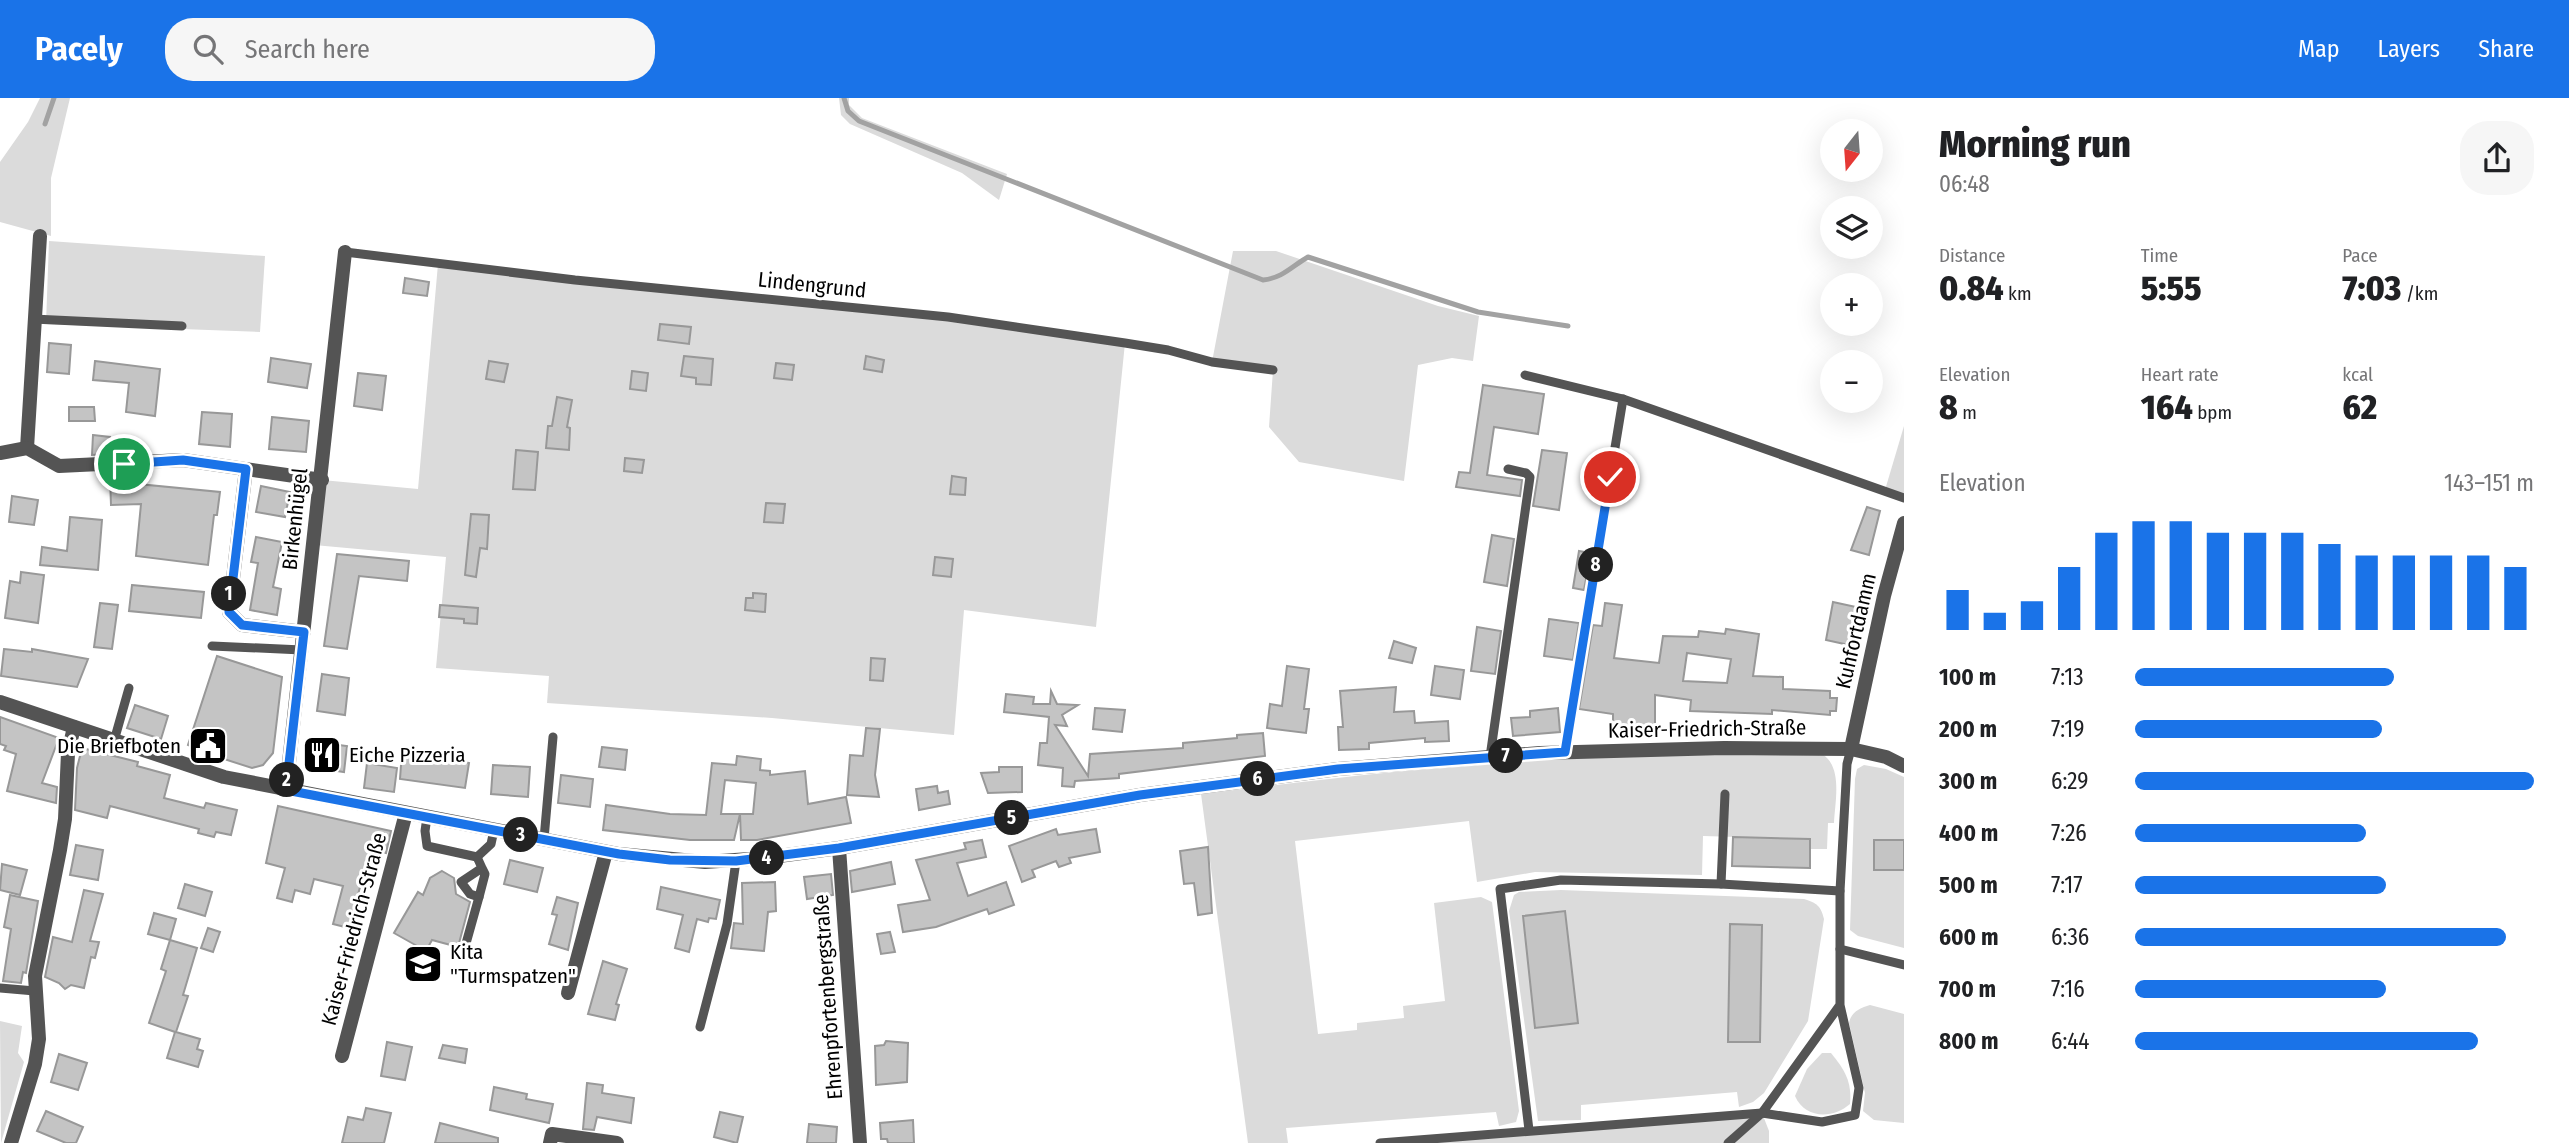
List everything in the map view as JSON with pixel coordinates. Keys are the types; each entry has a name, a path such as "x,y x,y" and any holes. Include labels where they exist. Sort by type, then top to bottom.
{"street":[{"path":"27,448 40,236"},
{"name":"Birkenhügel","path":"286,790 345,252"},
{"path":"0,453 27,448 59,466 183,460 321,480"},
{"path":"246,469 229,612 242,625 304,632"},
{"name":"Kuhfortdamm","path":"1851,749 1884,596 1904,523"},
{"name":"Kaiser-Friedrich-Straße","path":"0,702 224,778 606,852 670,860 736,861 839,848 1154,793 1338,769 1490,757 1565,752 1851,749 1885,757 1904,766"},
{"path":"10,1143 39,1040 35,975 65,819 68,752 74,727"},
{"name":"Kaiser-Friedrich-Straße","path":"342,1056 406,813"},
{"name":"Ehrenpfortenbergstraße","path":"839,848 860,1143"},
{"path":"568,993 606,852"},
{"path":"551,1138 617,1143"}],"lane":[{"name":"Lindengrund","path":"345,252 561,278 948,317 1168,350 1212,362 1273,370"},
{"path":"33,319 182,326"},
{"path":"1525,375 1623,399 1904,498"},
{"path":"1565,752 1623,399"},
{"path":"1490,757 1530,477 1526,473 1508,469"},
{"path":"212,646 302,650"},
{"path":"114,741 129,688"},
{"path":"544,839 553,737"},
{"path":"1380,1143 1762,1113 1822,1122 1855,1115 1859,1088 1840,1005 1840,891 1847,764 1851,749"},
{"path":"1721,884 1725,794"},
{"path":"427,817 427,846 477,857"},
{"path":"477,857 491,844 494,830"},
{"path":"465,947 485,874 477,857"},
{"path":"700,1027 727,924 736,861"},
{"path":"479,897 470,894 461,882 482,868"},
{"path":"1529,1130 1500,890 1561,880 1721,884 1840,891"},
{"path":"1840,949 1904,965"},
{"path":"0,988 35,991"},
{"path":"1728,1143 1762,1113 1840,1005"}],"shaded area":[{"path":"40,98 70,98 51,178 51,236 0,222 0,162 28,122"},
{"path":"839,98 849,98 849,105 862,118 1007,174 999,200 962,173 850,124 841,115"},
{"path":"49,241 265,256 260,332 46,324"},
{"path":"1233,251 1276,251 1438,306 1479,316 1473,361 1452,358 1418,365 1404,481 1299,462 1269,427 1273,370 1212,362"},
{"path":"438,264 747,296 1125,343 1096,627 964,610 954,735 772,718 547,703 549,676 436,668 446,557 314,545 322,480 418,489"},
{"path":"1904,426 1904,496 1885,490"},
{"path":"1822,754 1833,767 1836,785 1834,823 1828,823 1827,849 1810,849 1810,839 1703,836 1702,875 1535,872 1477,882 1469,821 1295,841 1318,1034 1357,1030 1357,1023 1404,1018 1403,1006 1445,1001 1434,903 1481,897 1492,902 1519,1111 1516,1122 1499,1126 1496,1112 1286,1128 1288,1143 1248,1143 1201,794 1508,762"},
{"path":"1864,765 1886,769 1904,777 1904,948 1858,936 1850,930 1855,779 1857,769"},
{"path":"1561,890 1804,899 1818,906 1824,919 1808,1021 1764,1093 1753,1102 1739,1107 1737,1092 1581,1105 1581,1120 1538,1121 1509,911 1514,895 1519,892"},
{"path":"1870,1005 1904,1014 1904,1123 1874,1120 1863,1111 1865,1093 1849,1023 1856,1011"},
{"path":"0,1021 22,1026 18,1053 24,1062 1,1143"},
{"path":"1822,1053 1831,1053 1836,1059 1844,1071 1850,1089 1850,1104 1828,1114 1812,1113 1800,1104 1795,1096 1807,1069"},
{"path":"1762,1113 1769,1131 1769,1143 1380,1143"}],"building":[{"path":"405,278 429,282 427,296 403,293"},
{"path":"660,324 691,327 689,344 658,340"},
{"path":"49,343 71,345 69,374 47,372"},
{"path":"684,356 713,359 711,385 696,384 696,378 681,376"},
{"path":"866,356 884,360 882,372 864,369"},
{"path":"271,358 311,364 307,388 268,382"},
{"path":"95,361 160,369 155,416 126,412 129,383 93,380"},
{"path":"489,361 508,364 504,382 486,379"},
{"path":"776,363 794,365 792,380 774,378"},
{"path":"632,371 648,373 646,391 630,389"},
{"path":"358,373 386,376 382,410 354,406"},
{"path":"1483,385 1544,394 1538,434 1494,427 1487,475 1522,480 1520,496 1456,487 1459,472 1470,473"},
{"path":"557,397 572,400 567,427 570,428 569,450 546,448 548,426 552,426"},
{"path":"69,407 94,407 95,421 69,421"},
{"path":"202,412 232,414 230,447 199,444"},
{"path":"272,417 309,421 306,452 269,449"},
{"path":"93,435 110,437 108,454 92,455"},
{"path":"516,450 538,452 535,490 513,489"},
{"path":"1542,450 1567,453 1559,510 1533,506"},
{"path":"625,458 644,460 642,473 624,471"},
{"path":"128,476 128,483 220,492 217,515 214,515 208,565 136,556 141,504 111,505 110,477"},
{"path":"952,476 966,478 965,495 950,494"},
{"path":"261,486 290,492 285,517 256,512"},
{"path":"12,496 38,500 34,525 9,522"},
{"path":"766,503 785,504 783,523 764,522"},
{"path":"1867,507 1880,511 1869,555 1851,550"},
{"path":"471,514 489,515 487,549 480,548 476,577 465,575"},
{"path":"70,517 102,520 98,570 40,565 42,547 67,551"},
{"path":"1492,535 1514,539 1507,586 1484,582"},
{"path":"256,537 282,542 273,587 281,589 277,615 250,610 258,563 251,562"},
{"path":"1579,551 1591,553 1584,590 1573,588"},
{"path":"337,554 409,561 407,581 359,576 347,649 324,646"},
{"path":"935,557 953,559 951,577 933,575"},
{"path":"21,572 44,575 38,623 5,618 10,581 20,583"},
{"path":"132,585 204,592 201,618 129,611"},
{"path":"753,593 766,594 765,612 745,610 746,598 753,598"},
{"path":"1833,602 1856,607 1849,645 1826,640"},
{"path":"100,603 118,605 112,649 94,647"},
{"path":"1605,603 1622,605 1614,658 1659,663 1663,636 1698,637 1699,631 1725,634 1726,629 1759,634 1753,676 1783,677 1783,689 1830,691 1830,698 1837,698 1836,711 1830,711 1830,715 1772,710 1772,714 1690,711 1691,700 1655,695 1655,726 1613,726 1613,714 1579,709 1593,625 1602,626","holes":["1687,653 1731,659 1727,683 1683,681"]},
{"path":"440,605 478,608 477,624 464,623 464,619 439,617"},
{"path":"1549,619 1579,623 1573,660 1544,656"},
{"path":"1477,627 1501,631 1495,674 1471,671"},
{"path":"1394,641 1416,648 1412,663 1389,658"},
{"path":"4,649 32,652 32,649 88,659 77,687 1,676"},
{"path":"217,656 282,677 273,753 263,765 252,768 188,745"},
{"path":"871,658 885,659 883,681 870,680"},
{"path":"1287,666 1309,669 1304,709 1309,709 1306,733 1267,728 1270,704 1282,706"},
{"path":"1435,666 1464,670 1460,699 1431,695"},
{"path":"322,674 349,678 345,715 317,711"},
{"path":"1396,687 1394,712 1414,711 1415,723 1448,721 1449,741 1425,742 1425,738 1369,743 1369,749 1339,750 1338,727 1343,727 1340,691"},
{"path":"1051,691 1057,704 1078,705 1062,715 1067,726 1055,725 1088,776 1090,754 1183,748 1183,743 1237,738 1237,735 1263,733 1265,756 1119,774 1119,778 1075,781 1074,787 1062,786 1063,768 1038,765 1040,743 1047,743 1049,717 1004,712 1006,694 1034,697 1033,704 1050,704"},
{"path":"135,705 168,716 161,739 127,728"},
{"path":"1095,708 1125,710 1122,732 1093,729"},
{"path":"1558,708 1560,732 1513,736 1511,718 1530,717 1530,711"},
{"path":"0,717 59,738 42,783 57,787 56,803 7,791 16,754 4,750 6,746 0,744"},
{"path":"866,728 880,729 875,775 879,797 847,795 850,755 863,756"},
{"path":"317,740 339,742 339,745 347,746 344,772 318,768 313,762"},
{"path":"602,747 627,750 625,770 599,767"},
{"path":"82,748 138,762 137,766 170,775 164,798 204,808 206,803 237,810 231,835 216,832 214,837 198,833 199,829 110,806 107,818 75,810 77,768"},
{"path":"402,751 427,753 469,763 465,788 400,779"},
{"path":"737,756 761,759 760,770 770,771 770,775 805,771 808,804 846,797 851,823 757,840 741,840 740,814 734,840 690,840 603,830 606,805 670,814 706,815 712,763 736,765","holes":["725,780 756,783 753,814 721,814"]},
{"path":"367,763 397,768 394,792 364,788"},
{"path":"493,765 530,767 528,797 491,794"},
{"path":"999,767 1022,767 1022,792 988,793 981,773 999,772"},
{"path":"561,775 593,779 590,807 558,803"},
{"path":"937,786 938,793 948,791 950,804 919,810 916,789"},
{"path":"278,806 391,831 386,853 370,850 349,928 333,924 343,886 314,879 310,894 295,890 292,902 277,898 285,868 266,863"},
{"path":"1056,829 1058,835 1096,829 1100,852 1069,858 1071,863 1059,867 1056,861 1032,870 1035,877 1022,882 1009,846"},
{"path":"1733,837 1810,839 1810,868 1732,866"},
{"path":"982,840 986,857 957,863 968,896 1006,882 1014,905 989,914 987,909 936,927 903,932 898,905 930,900 916,860 966,849 964,843"},
{"path":"1874,840 1904,840 1904,870 1874,870"},
{"path":"76,845 103,850 98,880 70,875"},
{"path":"1208,847 1212,913 1198,915 1194,883 1184,884 1180,851"},
{"path":"510,860 543,868 537,892 504,884"},
{"path":"891,862 895,884 852,892 850,871"},
{"path":"2,864 27,870 20,895 0,890"},
{"path":"442,871 454,878 456,894 470,902 458,947 432,940 426,951 394,933 418,892 423,895 430,878"},
{"path":"831,874 833,895 807,899 804,877"},
{"path":"775,882 776,911 768,912 764,951 731,948 734,923 743,924 742,883"},
{"path":"185,884 212,892 205,916 178,908"},
{"path":"661,887 720,900 716,919 709,918 708,922 697,919 689,952 675,948 683,915 657,909"},
{"path":"84,890 103,894 90,941 99,942 95,958 91,957 84,988 71,985 65,989 45,977 53,937 72,942"},
{"path":"10,895 38,901 26,973 23,972 21,983 3,981 11,929 4,927"},
{"path":"557,897 578,903 568,950 549,944 557,915 552,914"},
{"path":"1565,911 1578,1023 1535,1028 1523,916"},
{"path":"154,913 176,919 170,940 148,934"},
{"path":"1730,924 1762,925 1760,1042 1728,1042"},
{"path":"208,928 220,932 213,952 201,948"},
{"path":"890,932 895,952 881,954 877,934"},
{"path":"170,940 197,948 183,995 188,996 176,1032 200,1039 197,1049 203,1051 198,1067 167,1058 175,1032 149,1023 166,971 161,969"},
{"path":"603,961 627,969 616,1004 619,1005 615,1020 588,1014"},
{"path":"886,1041 908,1043 907,1082 876,1085 875,1046 884,1045"},
{"path":"387,1042 412,1047 405,1080 381,1076"},
{"path":"443,1045 467,1049 465,1063 439,1058"},
{"path":"59,1054 87,1063 78,1090 51,1082"},
{"path":"587,1083 603,1085 602,1093 634,1098 631,1123 597,1117 594,1130 583,1129"},
{"path":"494,1087 527,1094 526,1099 553,1104 549,1123 490,1110"},
{"path":"366,1108 391,1113 384,1143 342,1143 348,1117 363,1120"},
{"path":"46,1111 83,1127 76,1143 66,1143 37,1131"},
{"path":"720,1112 743,1117 737,1143 714,1137"},
{"path":"913,1120 914,1143 888,1143 887,1139 881,1139 880,1123"},
{"path":"440,1123 498,1138 498,1143 435,1143"},
{"path":"809,1124 837,1127 836,1143 807,1143"}],"waterway":[{"path":"45,124 54,98"},
{"path":"844,98 848,111 859,121 1263,280 1282,274 1308,257 1478,312 1568,326"}],"place":[{"name":"Die Briefboten","path":"208,746"},
{"name":"Eiche Pizzeria","path":"322,755"},
{"name":"Kita \"Turmspatzen\"","path":"423,964"}],"route":[{"path":"124,464 183,460 246,469 229,612 242,625 304,632 286,790 619,854 705,862 736,861 839,848 1140,795 1338,769 1565,752 1610,477"}]}
